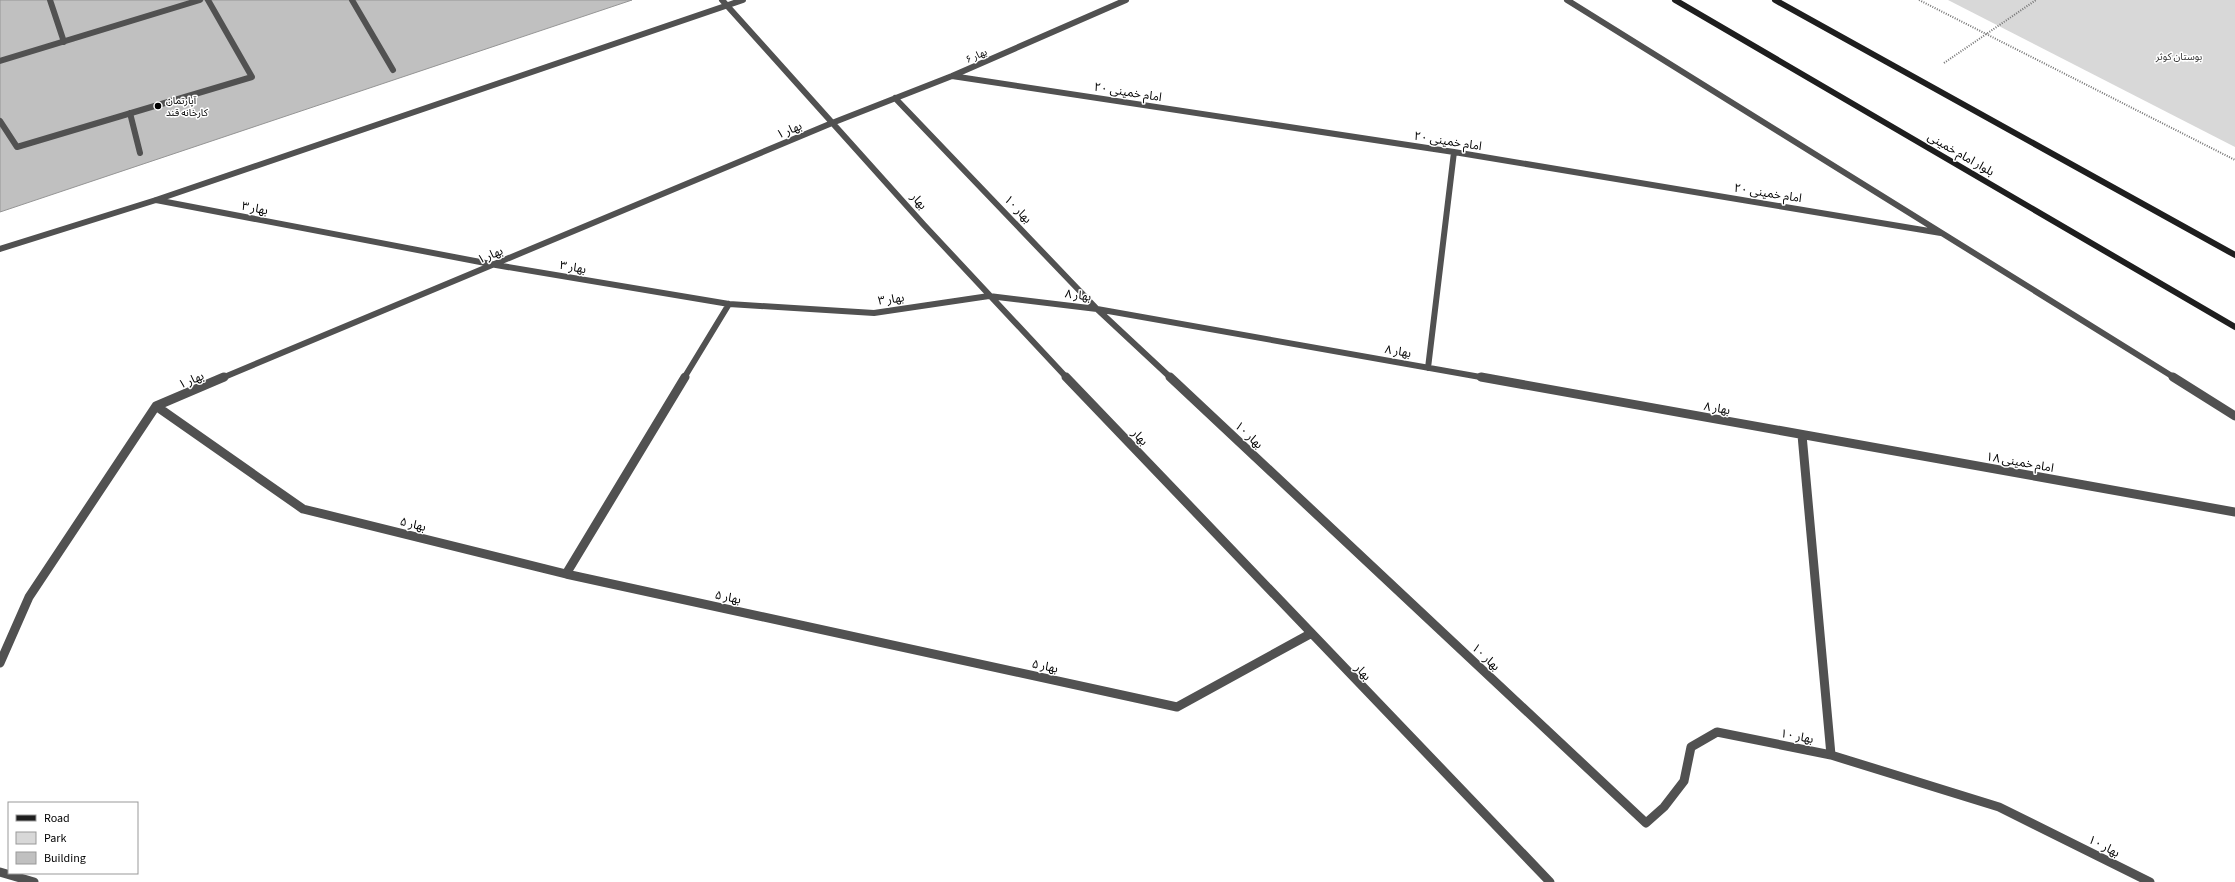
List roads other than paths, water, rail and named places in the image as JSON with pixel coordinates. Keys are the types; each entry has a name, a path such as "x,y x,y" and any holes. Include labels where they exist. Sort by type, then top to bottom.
{"main road":[{"name":"بلوار امام خمینی","path":"1675,0 2235,327"},
{"path":"1775,0 2235,255"}],"street":[{"path":"50,0 64,42"},
{"path":"0,62 200,0"},
{"path":"0,121 17,147 252,77 208,0"},
{"path":"352,0 393,70"},
{"path":"0,249 156,200 724,3 743,0"},
{"name":"بهار ۶","path":"832,123 952,76 1126,0"},
{"path":"1567,0 2235,416"},
{"name":"بهار","path":"724,3 989,296 1310,634 1550,882"},
{"name":"امام خمینی ۲۰","path":"952,76 1454,152 1941,233"},
{"name":"بهار ۱۰","path":"895,98 1097,309 1646,823 1664,807 1684,782 1691,747 1717,732 1831,755 1999,807 2150,882"},
{"path":"130,113 140,153"},
{"name":"بهار ۱","path":"156,406 496,265 832,123"},
{"path":"1428,368 1454,152"},
{"name":"بهار ۳","path":"156,200 496,265 728,304 874,313 989,296"},
{"name":"بهار ۸","path":"989,296 1097,309 1802,435"},
{"path":"566,574 728,304"},
{"path":"0,663 29,597 156,406"},
{"name":"بهار ۵","path":"156,406 303,509 566,574 1177,707 1310,634"},
{"path":"1802,435 1831,755"},
{"name":"امام خمینی ۱۸","path":"1802,435 2235,512"},
{"path":"0,872 34,882"}],"place":[{"name":"آپارتمان کارخانه قند","path":"158,106"}],"park label":[{"name":"بوستان کوثر","path":"2179,56"}]}
